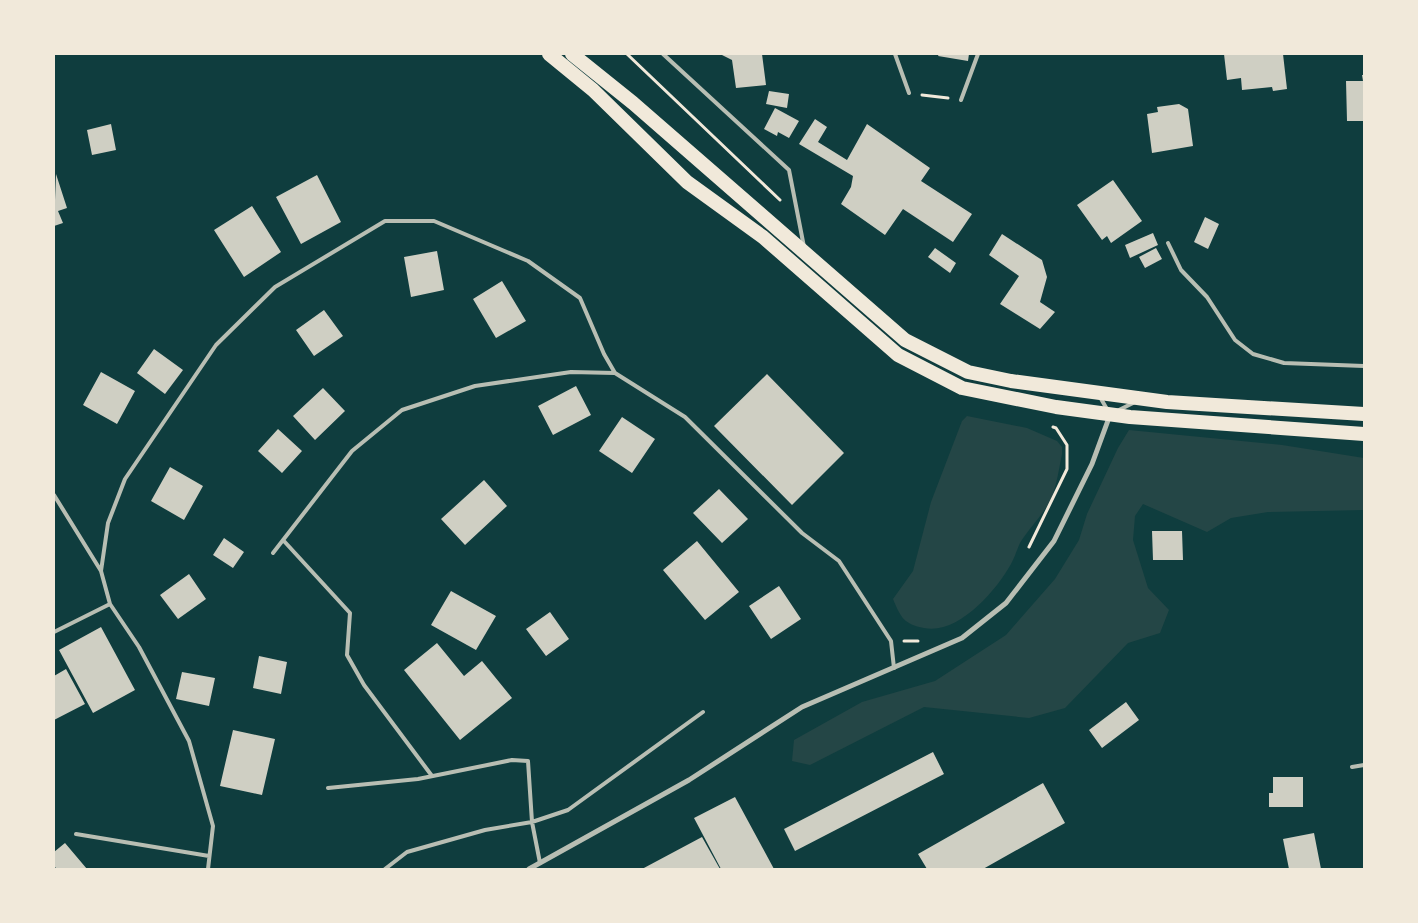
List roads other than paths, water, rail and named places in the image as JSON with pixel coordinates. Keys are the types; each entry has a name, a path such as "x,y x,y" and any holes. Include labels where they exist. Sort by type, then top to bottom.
{"highway":[{"path":"548,54 593,90 688,182 763,237 898,355 962,388 1056,407 1130,417 1364,434"},
{"path":"572,54 633,103 905,340 968,372 1011,381 1142,398 1364,414"}],"street":[{"path":"529,869 689,780 802,707 962,638 1006,603 1054,541 1092,464 1110,414"}],"lane":[{"path":"663,54 789,170 805,252"},
{"path":"895,54 909,93"},
{"path":"961,100 978,54"},
{"path":"100,571 108,523 125,479 216,345 275,287 385,222 434,221 528,261 580,298 604,354 616,373 686,417 802,533 839,561 891,641 894,668"},
{"path":"1168,243 1181,270 1207,297 1235,340 1253,354 1284,362 1364,366"},
{"path":"273,553 352,451 402,410 475,386 571,372 616,373"},
{"path":"1096,392 1110,414 1142,398"},
{"path":"54,494 100,571 110,604 139,647 189,741 213,826 208,869"},
{"path":"283,540 350,613 347,655 364,685 432,776"},
{"path":"54,632 110,604"},
{"path":"385,869 407,852 485,830 532,822 568,810 704,712"},
{"path":"328,788 432,776 512,760 528,761 532,822 540,863"},
{"path":"1352,767 1364,765"},
{"path":"76,834 210,856"}]}
